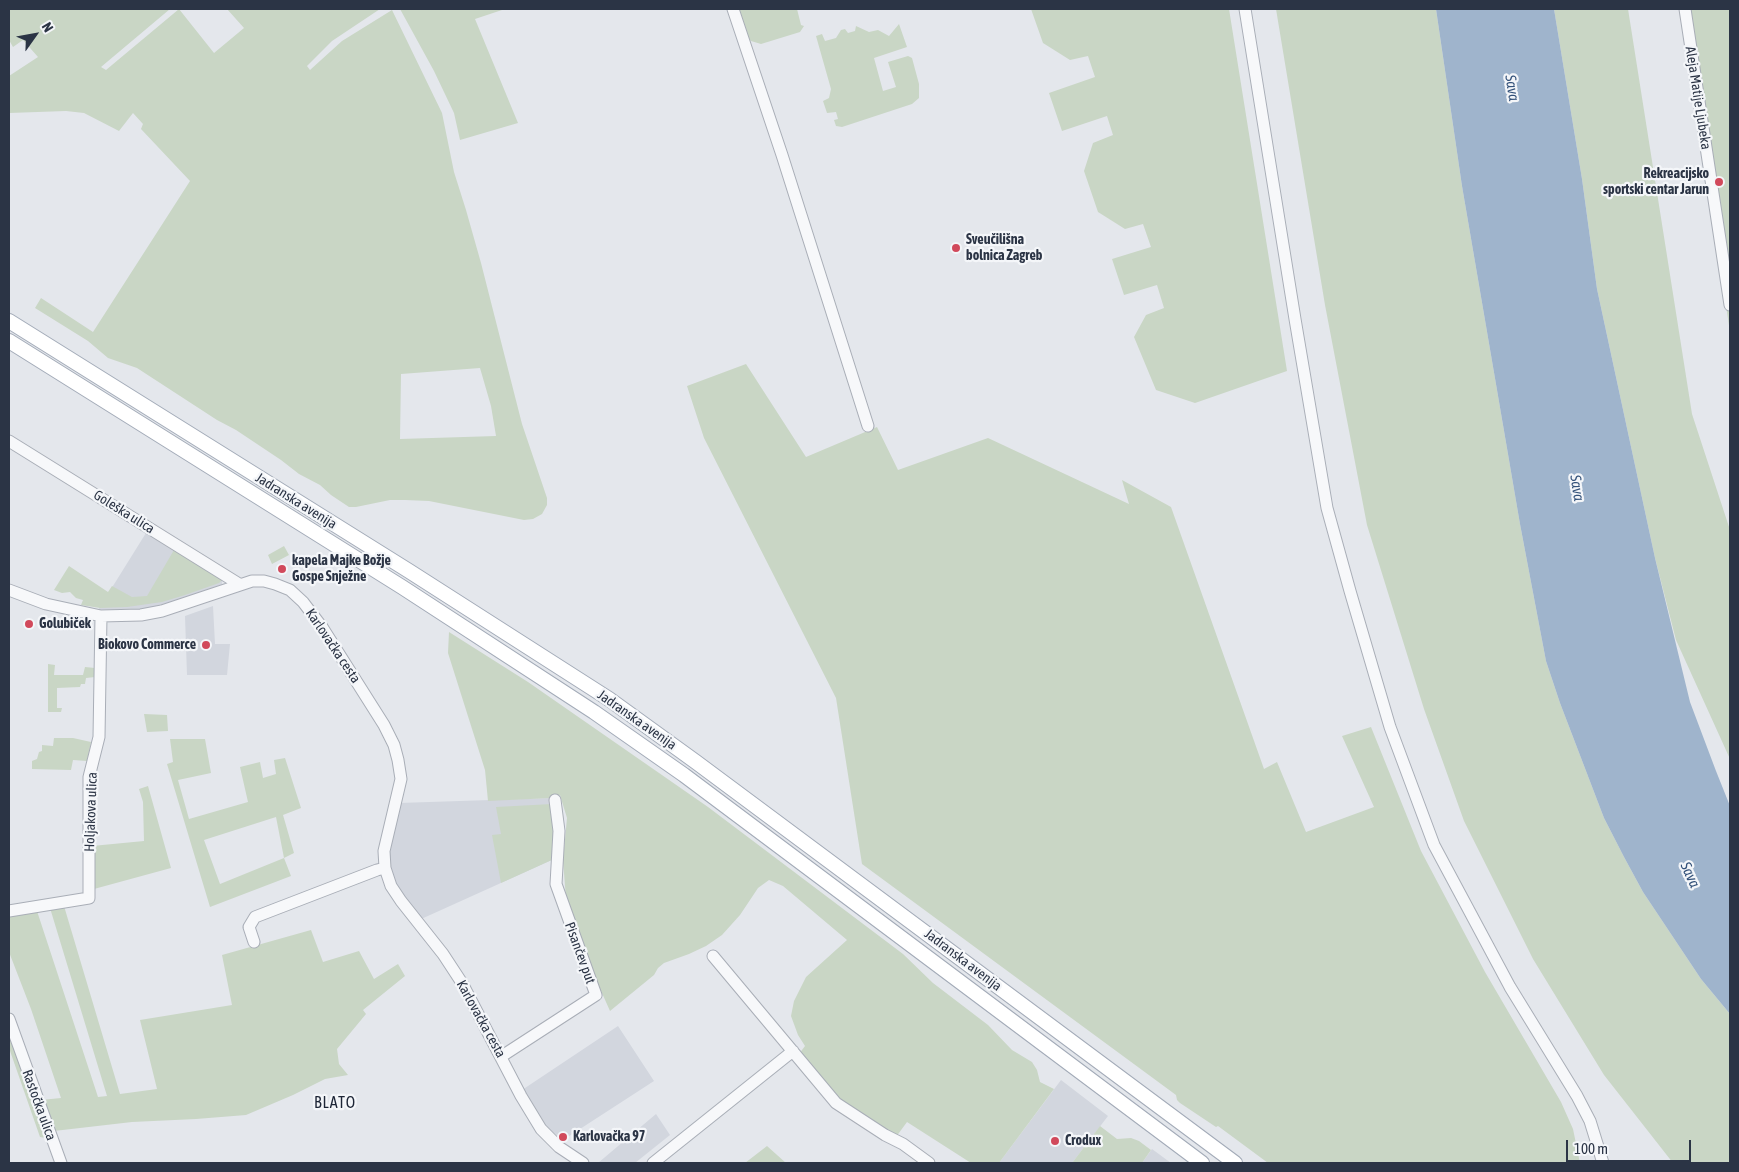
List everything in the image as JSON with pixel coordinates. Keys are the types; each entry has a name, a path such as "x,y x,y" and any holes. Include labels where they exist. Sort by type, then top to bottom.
{"main road":[{"name":"Jadranska avenija","path":"9,320 418,576 609,699 1235,1163"},
{"name":"Jadranska avenija","path":"9,341 402,587 594,712 684,776 1202,1163"}],"street":[{"path":"733,9 780,148 868,426"},
{"path":"1245,9 1328,508 1390,727 1434,844 1510,987 1578,1096 1590,1121 1603,1163"},
{"name":"Aleja Matije Ljubeka","path":"1685,9 1730,305"},
{"name":"Goleška ulica","path":"9,441 239,584"},
{"name":"Karlovačka cesta","path":"9,590 46,604 101,616 140,615 162,610 252,581 264,581 290,590 303,602 322,627 390,738 398,760 401,779 385,845 386,868 391,886 400,901 443,954 462,983 502,1056 521,1096 541,1129 559,1147 583,1163"},
{"name":"Holjakova ulica","path":"9,912 89,898 89,777 99,737 101,616"},
{"name":"Pisančev put","path":"502,1056 596,995 556,884 559,831 555,800"},
{"path":"254,942 249,926 255,917 386,868"},
{"path":"714,956 836,1103 885,1135 903,1144 929,1163"},
{"name":"Rastočka ulica","path":"9,1019 61,1163"},
{"path":"652,1163 793,1051"}],"shaded area":[{"path":"146,533 222,580 222,584 193,596 152,607 129,611 98,610"},
{"path":"213,606 215,644 230,644 227,675 187,675 185,616"},
{"path":"551,798 554,859 419,920 394,886 387,855 399,803"},
{"path":"618,1026 654,1081 563,1140 545,1126 522,1090"},
{"path":"1061,1080 1108,1116 1072,1163 999,1163"},
{"path":"656,1114 670,1135 635,1163 598,1163"},
{"path":"1152,1149 1171,1163 1142,1163"}],"green space":[{"path":"9,9 170,9 101,67 106,70 179,9 214,53 244,28 227,9 380,9 332,41 307,66 310,70 342,41 392,10 442,113 454,172 481,263 522,424 547,498 547,505 542,514 533,519 524,520 429,501 405,500 390,500 349,507 320,485 299,474 236,430 217,420 137,368 108,358 88,341 35,308 41,298 93,332 190,181 141,129 143,124 133,113 119,131 84,113 66,111 9,113 9,76 38,57 23,40 13,47 9,40","holes":["480,368 491,406 496,436 400,439 401,374"]},
{"path":"400,9 505,9 475,19 518,123 460,140 454,113 434,71"},
{"path":"737,9 797,9 801,25 804,26 800,32 761,44 751,41 746,36"},
{"path":"1031,9 1229,9 1287,371 1195,403 1156,390 1134,337 1146,315 1164,308 1157,285 1124,295 1112,259 1151,247 1143,224 1125,229 1098,212 1084,171 1093,143 1113,135 1107,116 1062,131 1049,93 1095,77 1088,56 1070,60 1043,43"},
{"path":"1276,9 1436,9 1462,186 1520,524 1546,661 1604,818 1624,857 1643,892 1701,979 1730,1014 1730,1163 1673,1163 1604,1075 1533,959 1464,821 1424,709 1367,525 1325,305"},
{"path":"1554,9 1628,9 1692,414 1730,530 1730,759 1676,640 1655,558 1597,289 1582,179"},
{"name":"Rekreacijsko sportski centar Jarun","path":"1680,9 1730,9 1730,332 1714,227"},
{"path":"899,24 907,47 874,58 883,91 896,87 888,62 908,56 912,58 919,84 919,98 912,104 842,127 836,126 834,120 838,119 836,112 827,113 823,101 829,98 831,89 816,36 822,34 825,41 836,38 841,30 845,29 848,33 855,31 856,26 869,32 878,30 889,36"},
{"path":"746,364 806,457 877,427 898,470 988,438 1129,504 1122,480 1171,507 1264,769 1277,762 1306,832 1374,807 1342,736 1371,727 1421,851 1485,972 1561,1102 1573,1129 1580,1163 1268,1163 1218,1126 1216,1127 1180,1103 1176,1095 862,864 836,698 704,438 687,386"},
{"path":"284,546 289,555 272,564 268,555"},
{"path":"174,550 222,580 219,583 162,602 127,607 100,608 81,605 83,600 76,598 70,592 62,593 54,590 69,566 108,592 112,586 132,597 147,596"},
{"path":"449,632 528,682 708,807 903,954 933,983 988,1025 1012,1050 1032,1062 1037,1070 1040,1082 1054,1089 999,1163 971,1163 907,1122 896,1137 834,1095 799,1054 805,1046 798,1035 791,1016 794,1001 806,977 847,940 783,886 769,880 758,888 740,915 722,935 706,946 664,963 654,975 610,1011 566,899 563,860 567,818 560,795 551,798 488,801 485,770 448,653"},
{"path":"48,664 55,665 54,675 83,675 85,667 95,668 95,677 86,678 85,684 81,684 80,687 57,688 57,708 62,708 61,712 48,712"},
{"path":"144,714 167,715 168,731 147,732"},
{"path":"54,738 73,738 91,742 87,761 73,760 71,770 32,769 32,761 37,759 39,752 42,751 42,745 53,746"},
{"path":"170,739 205,739 211,773 178,780 189,819 248,802 240,767 260,762 263,778 276,774 274,760 285,758 301,808 283,815 294,853 284,858 291,876 210,907 167,764 173,762","holes":["276,817 284,858 220,884 204,840"]},
{"path":"148,786 171,868 94,889 92,846 144,841 143,802 139,789"},
{"path":"552,804 556,823 554,859 501,883 492,835 501,834 496,807"},
{"path":"64,906 120,1094 157,1089 140,1020 232,1005 222,955 311,930 323,962 359,951 374,979 398,964 405,976 363,1010 366,1014 337,1049 339,1064 348,1075 325,1079 246,1115 132,1122 54,1131 41,1100 61,1098 31,1009 9,952 9,914 37,911 98,1097 107,1096 50,908"},
{"path":"9,1029 51,1139 40,1137 9,1048"},
{"path":"1100,1126 1117,1139 1131,1138 1139,1141 1151,1150 1142,1163 1072,1163"},
{"path":"767,1146 786,1163 745,1163"}],"water":[{"name":"Sava","path":"1436,9 1554,9 1582,179 1597,289 1655,558 1690,702 1730,806 1730,1014 1701,979 1643,892 1624,857 1604,818 1546,661 1520,524 1462,186"}],"place":[{"name":"Rekreacijsko sportski centar Jarun","path":"1719,182"},
{"name":"Sveučilišna bolnica Zagreb","path":"956,248"},
{"name":"kapela Majke Božje Gospe Snježne","path":"282,569"},
{"name":"Golubiček","path":"29,624"},
{"name":"Biokovo Commerce","path":"206,645"},
{"name":"Karlovačka 97","path":"563,1137"},
{"name":"Crodux","path":"1055,1141"}],"district":[{"name":"BLATO","path":"335,1103"}]}
